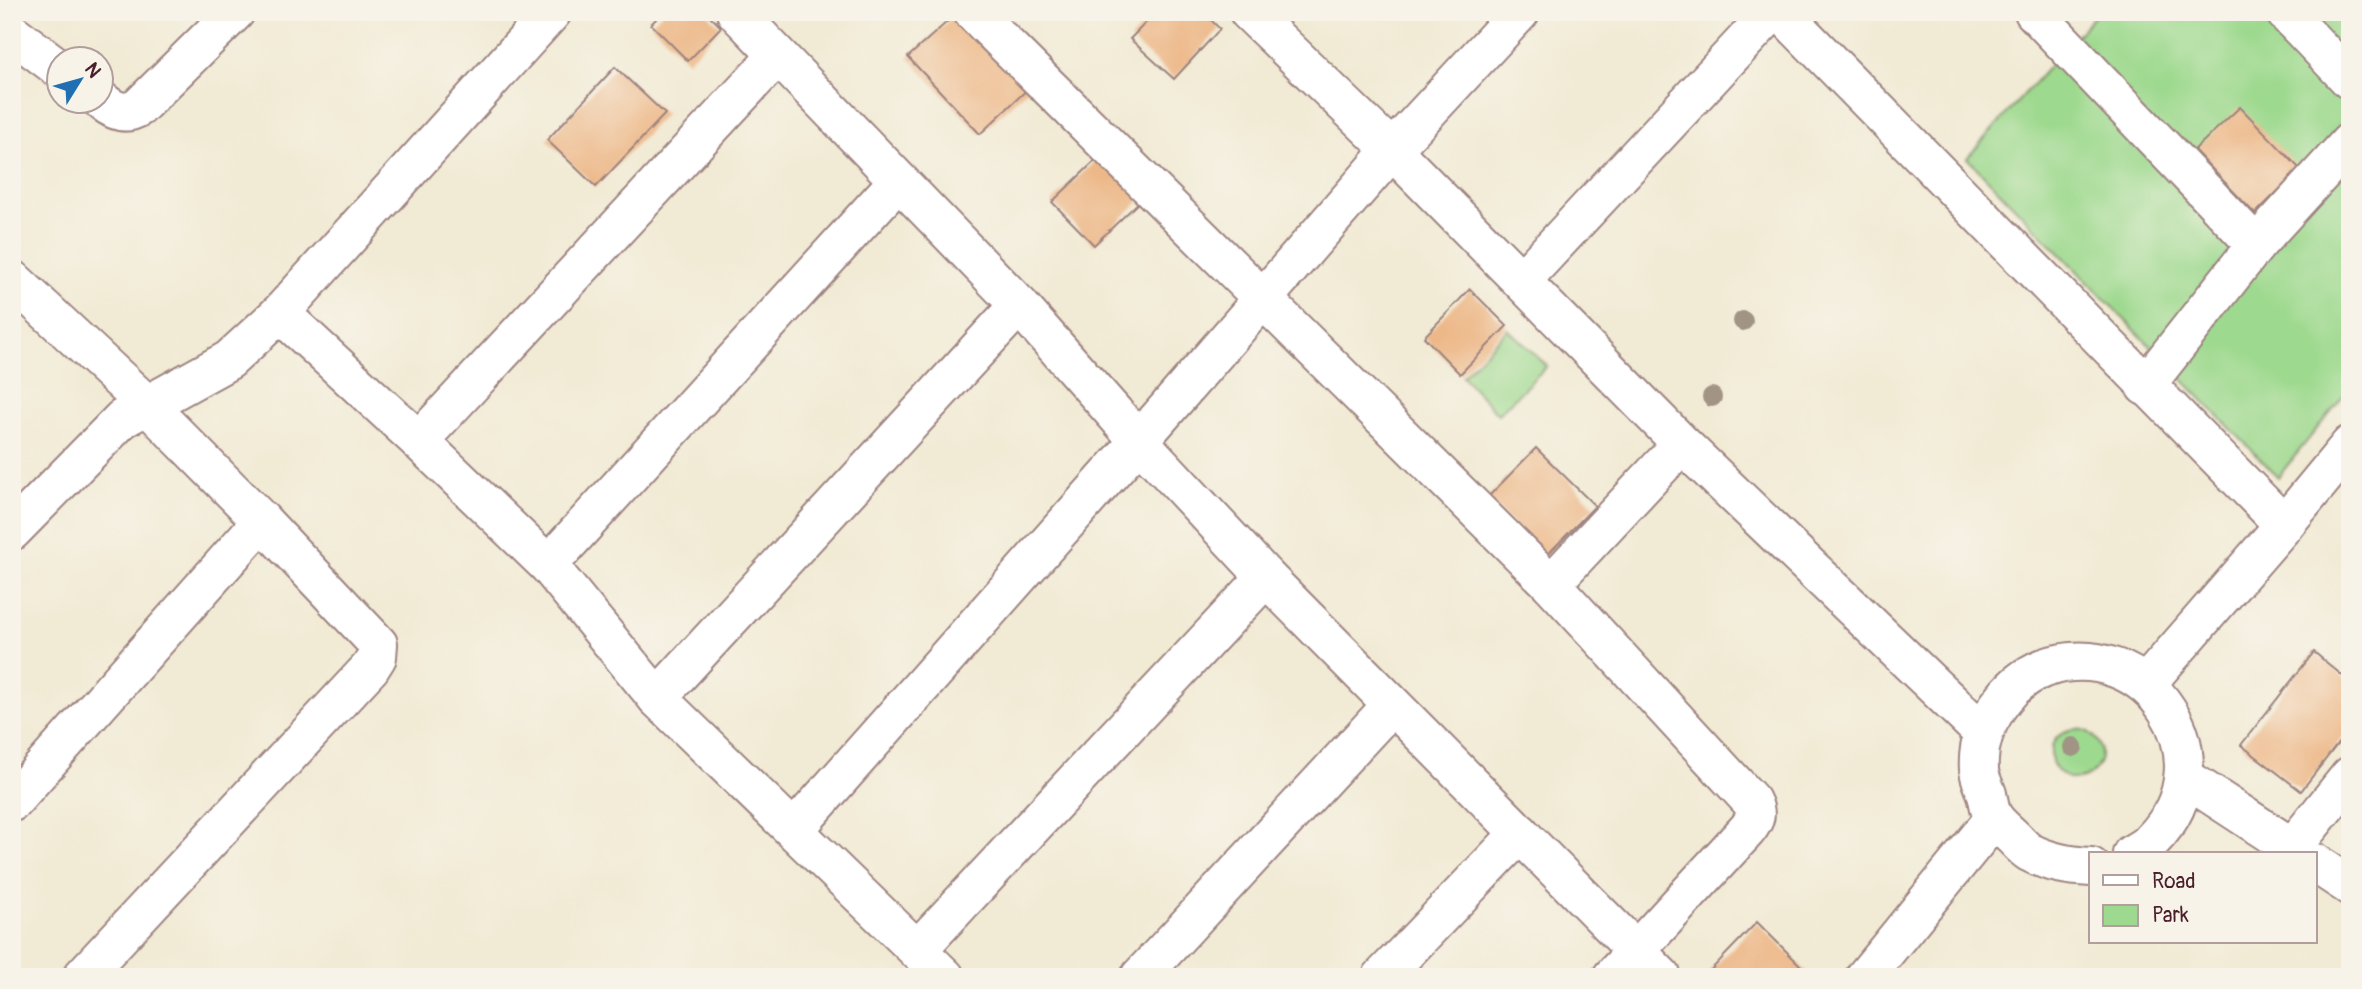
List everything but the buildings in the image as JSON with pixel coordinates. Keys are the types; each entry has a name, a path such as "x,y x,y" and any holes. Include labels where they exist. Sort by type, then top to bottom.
{"street":[{"path":"116,111 132,111 139,107 235,12"},
{"path":"12,531 122,419 229,359 280,313 552,12"},
{"path":"736,12 1019,305 1139,441 1266,577 1520,833 1637,968 1755,820 1755,809 1751,801 1551,583 973,12"},
{"path":"1249,12 1392,150 1682,444 1983,733"},
{"path":"794,830 1264,299 1392,150 1520,12"},
{"path":"1522,280 1772,12"},
{"path":"1781,12 2284,525"},
{"path":"2034,12 2256,245"},
{"path":"2285,12 2350,80"},
{"path":"12,33 46,58"},
{"path":"419,442 776,56"},
{"path":"2145,386 2256,245 2350,142"},
{"path":"548,565 898,181"},
{"path":"12,279 148,405 378,644 377,657 370,668 82,977"},
{"path":"657,698 1019,305"},
{"path":"280,313 548,565 657,698 945,977"},
{"path":"1551,583 1682,444"},
{"path":"2147,684 2350,445"},
{"path":"12,802 262,521"},
{"path":"917,950 1266,577"},
{"path":"2089,867 2061,865 2028,852 1994,819 1979,769 1983,733 1995,708 2020,682 2044,668 2079,661 2115,667 2147,684 2176,724 2185,759 2185,777 2174,812 2152,840 2135,852"},
{"path":"1140,977 1392,705"},
{"path":"2305,852 2350,776"},
{"path":"2185,777 2298,852"},
{"path":"1865,977 1994,819"},
{"path":"1382,977 1520,833"},
{"path":"2316,864 2350,886"}],"green space":[{"path":"2098,12 2350,12 2350,388 2278,477 1967,158"},
{"path":"1508,329 1547,366 1498,414 1462,376"},
{"path":"2066,730 2086,730 2100,744 2100,764 2086,778 2066,778 2052,764 2052,744"}]}
